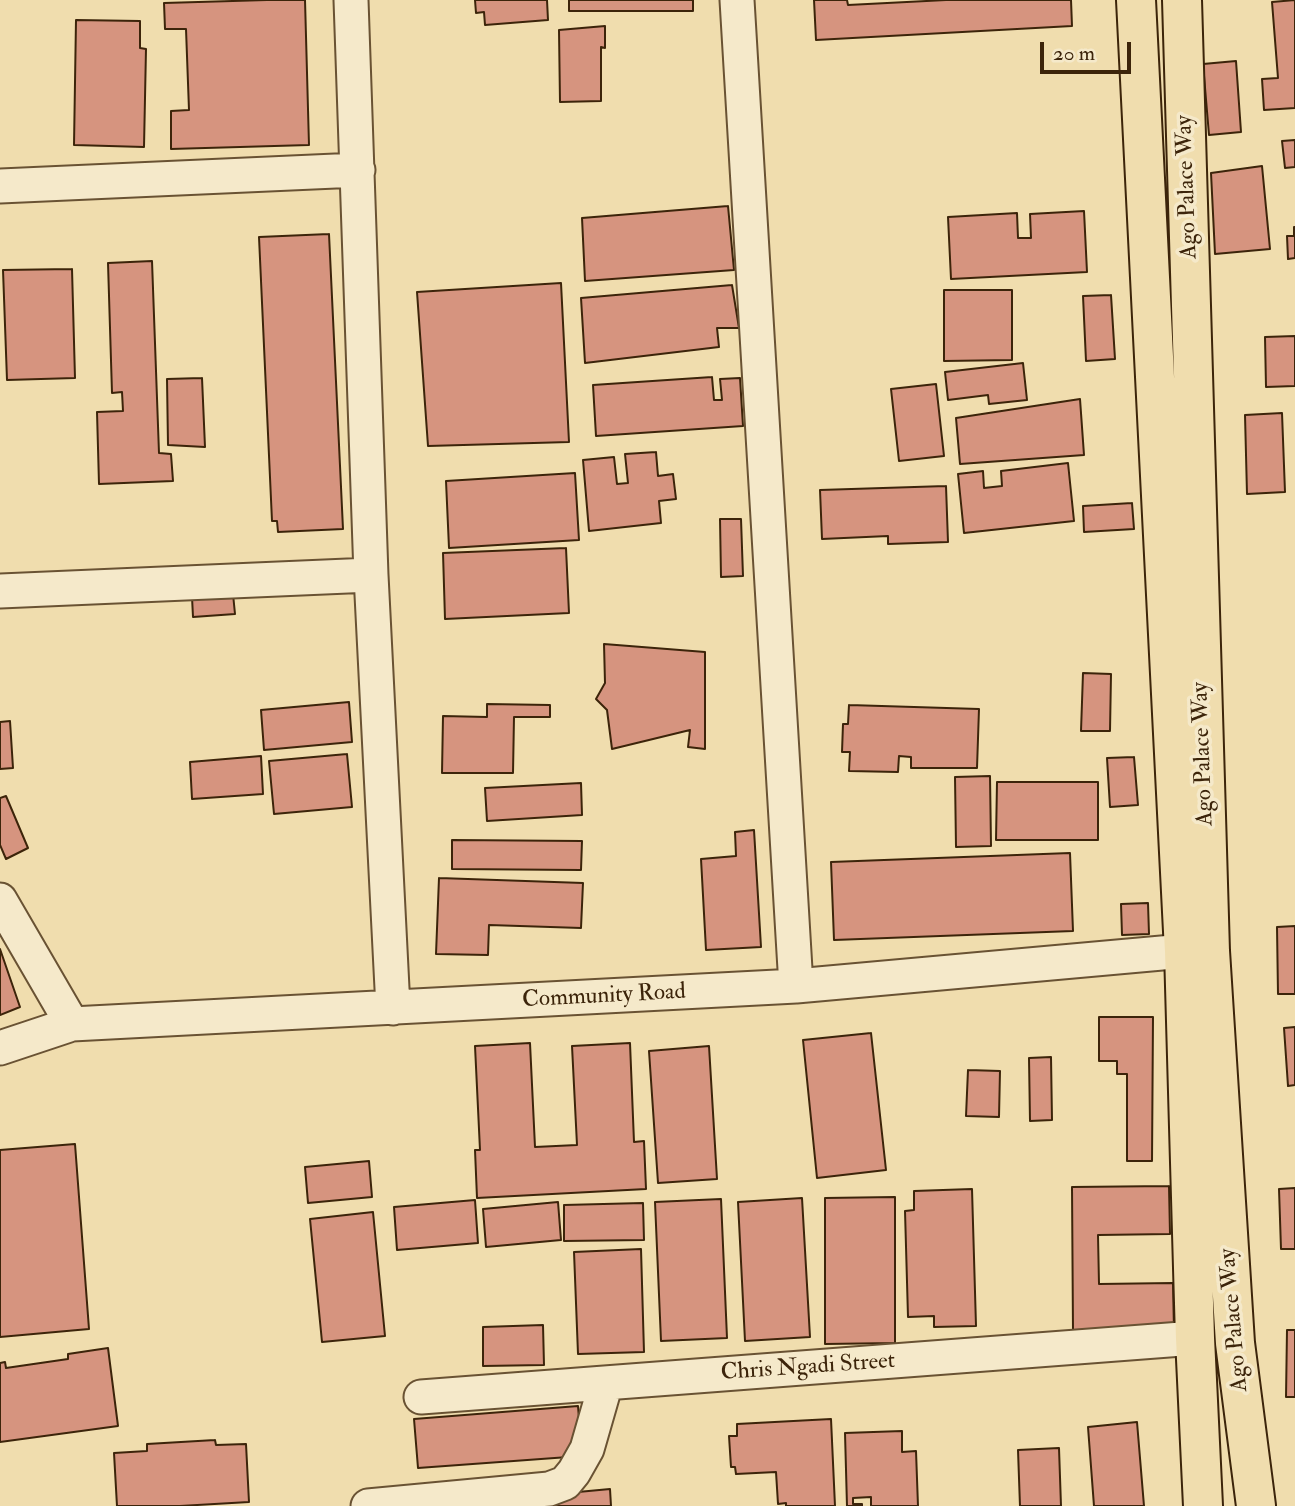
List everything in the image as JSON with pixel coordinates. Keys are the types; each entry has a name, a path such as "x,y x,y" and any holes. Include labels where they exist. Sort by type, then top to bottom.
{"main road":[{"name":"Ago Palace Way","path":"1136,0 1197,951 1235,1343 1256,1506"},
{"name":"Ago Palace Way","path":"1182,0 1197,951 1195,1338 1203,1506"}],"street":[{"path":"351,0 370,575 393,1008"},
{"path":"737,0 796,986"},
{"path":"0,187 358,170"},
{"path":"0,591 370,575"},
{"path":"0,900 72,1024"},
{"name":"Community Road","path":"0,1048 72,1024 796,986 1197,951"},
{"name":"Chris Ngadi Street","path":"421,1396 1195,1338"},
{"path":"368,1506 549,1489 565,1483 587,1449 606,1383"}],"building":[{"path":"305,0 309,145 171,149 171,111 189,110 186,29 165,29 164,3"},
{"path":"475,0 547,0 548,20 485,25 484,12 476,13"},
{"path":"569,0 693,0 693,11 569,11"},
{"path":"814,0 847,0 848,5 946,0 1071,0 1072,26 816,40"},
{"path":"1295,0 1295,108 1264,110 1262,79 1278,78 1272,2"},
{"path":"76,20 140,21 140,48 146,49 144,147 74,145"},
{"path":"605,26 605,48 601,47 601,101 560,102 559,30"},
{"path":"1236,61 1241,132 1209,135 1203,64"},
{"path":"1295,140 1295,167 1285,168 1282,141"},
{"path":"1262,166 1270,249 1215,254 1211,173"},
{"path":"728,206 734,270 585,281 582,218"},
{"path":"1084,211 1087,272 951,279 948,217 1017,213 1018,238 1031,238 1030,214"},
{"path":"1294,227 1295,258 1288,259 1287,236 1294,236"},
{"path":"329,234 343,529 278,532 277,521 272,521 259,237"},
{"path":"152,261 159,453 171,454 173,481 99,484 97,412 123,411 122,392 112,393 108,263"},
{"path":"72,269 75,378 7,380 3,270"},
{"path":"561,283 569,442 428,446 417,292"},
{"path":"732,285 739,328 717,328 719,347 585,363 581,298"},
{"path":"944,290 1012,290 1012,360 944,361"},
{"path":"1111,295 1115,359 1086,361 1083,296"},
{"path":"1295,336 1295,386 1266,387 1265,337"},
{"path":"1023,363 1027,400 989,404 988,395 948,400 945,372"},
{"path":"712,377 714,400 722,400 720,379 740,378 743,426 596,436 593,385"},
{"path":"202,378 205,447 168,445 167,379"},
{"path":"936,384 944,456 899,461 891,389"},
{"path":"1080,399 1084,455 960,464 956,418"},
{"path":"1282,413 1285,492 1247,494 1245,415"},
{"path":"656,452 658,476 673,474 676,499 659,501 661,523 589,531 583,460 614,457 617,484 628,483 625,454"},
{"path":"1068,463 1074,521 964,533 958,474 983,471 984,488 1002,486 1001,471"},
{"path":"575,473 579,540 449,548 446,481"},
{"path":"946,486 948,542 888,544 888,536 822,539 820,490"},
{"path":"1132,503 1134,529 1084,532 1083,506"},
{"path":"720,519 741,519 743,576 721,577"},
{"path":"566,548 569,613 445,619 443,553"},
{"path":"233,594 235,614 193,617 192,597"},
{"path":"604,644 705,652 705,749 688,747 690,730 612,749 607,710 596,699 605,683"},
{"path":"1083,673 1111,674 1110,731 1081,731"},
{"path":"349,702 352,742 264,750 261,710"},
{"path":"487,704 550,705 550,717 514,717 513,773 442,773 443,716 487,717"},
{"path":"849,705 979,709 977,768 911,768 911,757 899,756 898,772 849,771 850,752 842,752 843,724 848,724"},
{"path":"10,721 13,768 0,769 0,722"},
{"path":"347,754 352,807 274,814 269,761"},
{"path":"261,756 263,794 192,799 190,762"},
{"path":"1134,757 1138,805 1110,807 1107,758"},
{"path":"990,776 991,846 956,847 955,777"},
{"path":"997,782 1098,782 1098,840 996,840"},
{"path":"581,783 582,815 487,821 485,788"},
{"path":"6,796 28,848 6,859 0,845 0,798"},
{"path":"754,830 761,947 706,950 701,859 736,856 735,832"},
{"path":"452,840 582,841 581,870 452,869"},
{"path":"1070,853 1073,931 834,940 831,862"},
{"path":"439,878 583,883 581,928 489,925 488,955 436,954"},
{"path":"1148,903 1149,934 1122,935 1121,904"},
{"path":"1295,926 1295,994 1278,994 1277,927"},
{"path":"0,949 20,1007 0,1015"},
{"path":"1099,1017 1153,1017 1152,1161 1127,1161 1127,1074 1117,1074 1117,1061 1099,1061"},
{"path":"1295,1027 1295,1085 1288,1086 1284,1028"},
{"path":"871,1033 886,1170 817,1178 803,1040"},
{"path":"530,1043 535,1147 577,1145 572,1046 630,1043 634,1142 644,1141 646,1189 477,1198 475,1150 480,1150 475,1046"},
{"path":"709,1046 717,1179 658,1183 649,1051"},
{"path":"1051,1057 1052,1120 1030,1121 1029,1058"},
{"path":"968,1070 1000,1071 999,1117 966,1116"},
{"path":"75,1144 89,1329 0,1337 0,1150"},
{"path":"369,1161 372,1197 308,1203 305,1167"},
{"path":"1169,1186 1170,1234 1098,1235 1099,1284 1173,1283 1174,1330 1073,1332 1072,1187"},
{"path":"1295,1188 1295,1249 1281,1249 1279,1189"},
{"path":"972,1189 976,1326 934,1327 934,1316 908,1317 905,1211 914,1210 914,1191"},
{"path":"895,1197 895,1343 825,1344 825,1198"},
{"path":"802,1198 810,1337 745,1341 738,1202"},
{"path":"721,1199 727,1338 661,1341 655,1202"},
{"path":"475,1200 478,1243 397,1250 394,1207"},
{"path":"558,1202 561,1240 486,1247 483,1209"},
{"path":"643,1203 644,1240 564,1241 564,1205"},
{"path":"373,1212 385,1336 322,1342 310,1219"},
{"path":"641,1249 644,1352 578,1354 574,1252"},
{"path":"543,1325 544,1365 483,1366 483,1327"},
{"path":"1287,1330 1295,1330 1295,1397 1286,1397"},
{"path":"108,1348 118,1426 0,1442 0,1363 5,1362 6,1368 68,1359 68,1354"},
{"path":"578,1406 582,1456 418,1468 414,1419"},
{"path":"831,1419 835,1506 778,1504 776,1472 736,1474 735,1467 731,1467 729,1436 737,1436 737,1424"},
{"path":"1137,1422 1144,1506 1094,1506 1088,1427"},
{"path":"902,1431 902,1452 916,1451 918,1506 871,1506 871,1497 853,1498 853,1504 862,1506 847,1506 845,1433"},
{"path":"215,1440 216,1445 246,1444 249,1502 117,1506 114,1453 147,1451 147,1444"},
{"path":"1059,1448 1061,1506 1020,1506 1018,1450"},
{"path":"610,1489 611,1506 547,1506 546,1495"}]}
